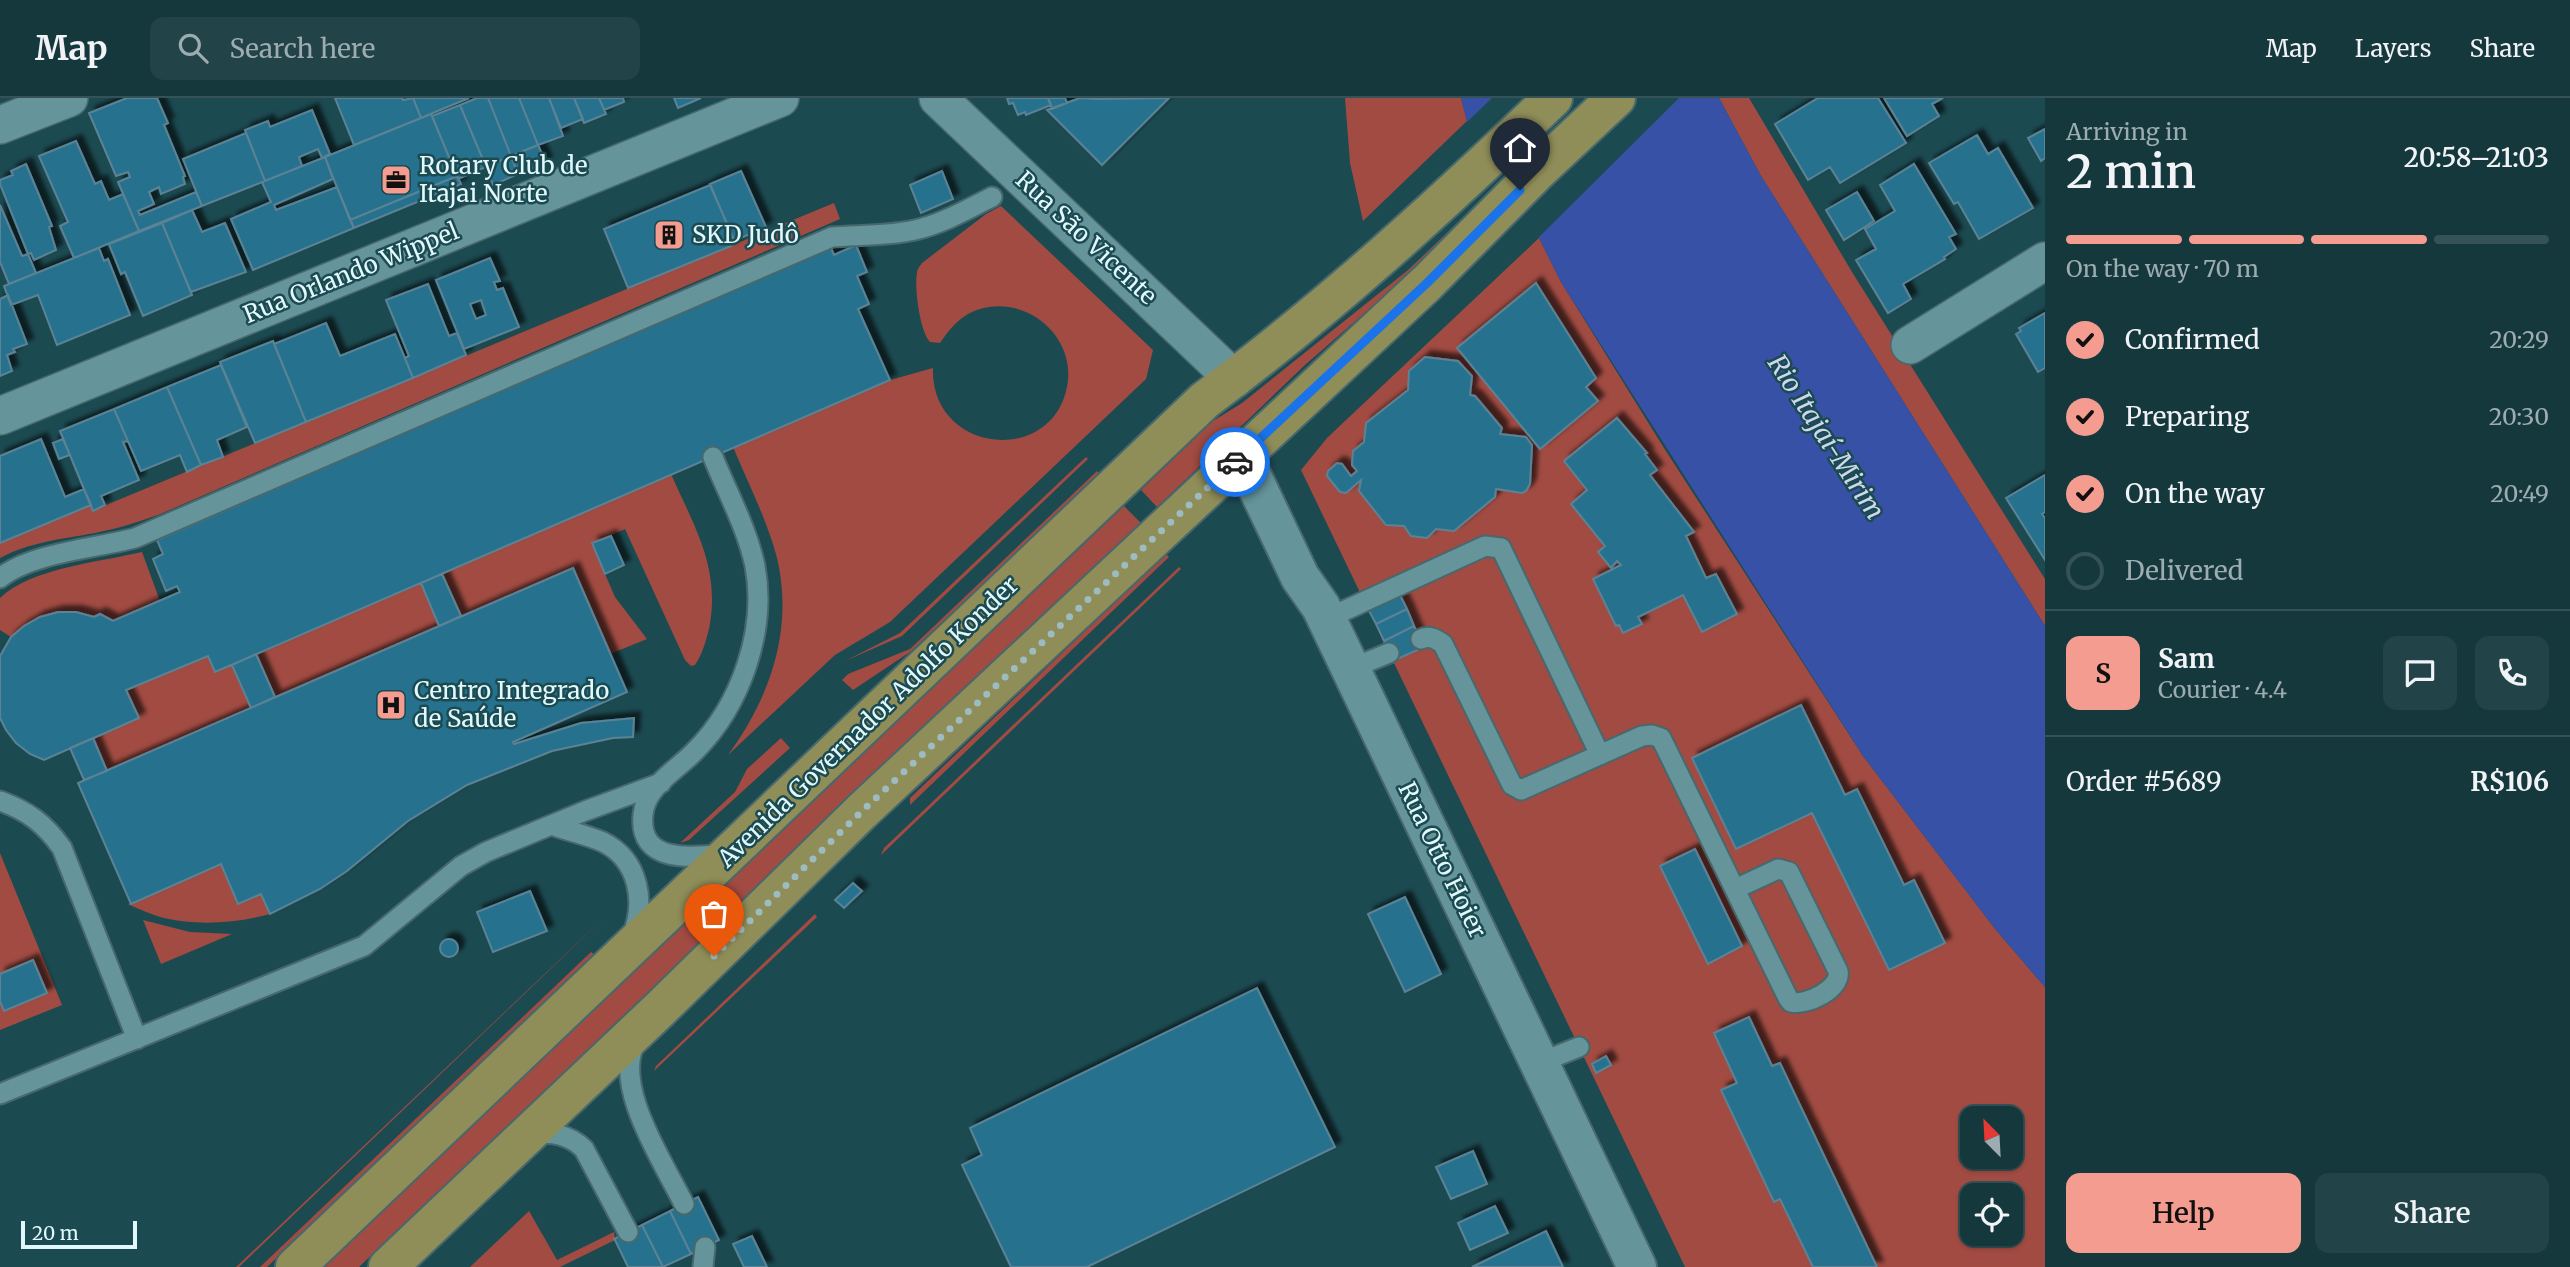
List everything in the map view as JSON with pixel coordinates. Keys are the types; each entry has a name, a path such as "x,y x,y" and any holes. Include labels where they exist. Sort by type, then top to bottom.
{"main road":[{"name":"Avenida Governador Adolfo Konder","path":"295,1267 1205,400 1282,342 1392,248 1553,98"},
{"path":"388,1267 659,1010 861,812 1427,283 1538,171 1616,98"}],"street":[{"path":"0,125 69,98"},
{"name":"Rua Orlando Wippel","path":"0,416 780,98"},
{"name":"Rua São Vicente","path":"937,98 1234,379"},
{"path":"1910,345 2045,261"},
{"name":"Rua Otto Hoier","path":"1242,455 1300,578 1321,607 1637,1267"}],"lane":[{"path":"0,578 24,564 44,558 135,538 653,320 832,237 895,234 916,230 935,225 992,197"},
{"path":"713,457 740,521 755,566 755,626 747,668 723,717 697,750 661,783 645,802 642,824 650,845 665,853 696,857 729,853"},
{"path":"1326,619 1485,546 1501,548 1600,755"},
{"path":"1421,639 1435,639 1443,644 1512,785 1517,790 1642,736 1652,734 1661,738 1785,995 1791,1002 1802,1002 1835,986 1839,976 1793,877 1784,869 1778,869 1735,889"},
{"path":"1350,669 1389,653"},
{"path":"0,1094 365,946 461,866 503,844 661,783"},
{"path":"0,801 32,815 49,830 62,848 137,1039"},
{"path":"551,825 603,842 628,864 640,897 639,915 625,953"},
{"path":"659,1010 635,1044 630,1059 629,1082 638,1110 684,1204"},
{"path":"1539,1063 1579,1047"},
{"path":"518,1144 526,1137 550,1133 578,1143 590,1156 628,1232"},
{"path":"704,1267 705,1247"}],"shaded area":[{"path":"1345,98 1461,98 1467,121 1363,221 1350,163"},
{"path":"1589,98 1414,270 1305,365 1157,507 1141,490 1213,421 1242,403 1408,270"},
{"path":"1719,98 1749,98 1852,272 2045,579 2045,626 1761,176"},
{"path":"834,203 840,219 158,515 95,533 35,545 0,558 0,543 91,505 94,510"},
{"path":"1001,206 1153,350 1146,379 890,622 835,655 728,755 756,710 775,662 782,611 781,585 773,544 733,447 890,380 933,368 937,397 950,418 970,432 993,439 1017,439 1039,430 1057,413 1067,387 1068,369 1064,352 1045,324 1031,314 998,306 980,309 957,322 940,343 930,342 926,337 921,319 916,288 917,272 922,263 986,214"},
{"path":"1539,238 1561,282 1664,448 1863,756 1996,930 2045,987 2045,1267 1685,1267 1301,470 1327,438"},
{"path":"1086,457 1088,459 902,636 845,661 900,633"},
{"path":"1097,471 1100,475 910,652 853,690 842,680 848,674 910,649"},
{"path":"671,474 704,549 712,587 709,629 695,665 691,666 685,660 625,529 592,544 615,597 647,639 610,654 573,568 461,616 443,574"},
{"path":"1124,506 1141,523 359,1267 324,1267"},
{"path":"142,552 160,601 114,621 66,612 46,616 28,624 11,637 0,630 0,598 13,588 47,573"},
{"path":"1166,554 1169,557 910,805 910,798"},
{"path":"1179,567 1181,569 881,855 884,848"},
{"path":"421,583 439,626 275,697 256,655"},
{"path":"208,656 215,672 232,665 251,708 107,771 93,738 138,718 126,690"},
{"path":"781,738 790,748 689,840 680,843 735,792 747,769"},
{"path":"0,853 62,1005 0,1030"},
{"path":"221,864 238,904 261,894 270,914 245,920 204,923 159,917 128,904"},
{"path":"609,913 239,1267 236,1267"},
{"path":"815,914 817,917 654,1071 656,1066"},
{"path":"143,920 190,932 232,934 161,964"},
{"path":"591,952 595,955 267,1267 260,1267"},
{"path":"529,1211 557,1260 614,1232 615,1240 560,1267 470,1267"}],"water":[{"name":"Rio Itajaí-Mirim","path":"1461,98 1719,98 1761,176 2045,626 2045,987 1996,930 1863,756 1561,282 1539,238 1467,121"}],"pier":[{"path":"1492,98 1679,98 1536,240 1465,124"}],"building":[{"path":"127,98 157,98 168,123 164,125 185,176 185,184 161,194 159,187 149,192 154,204 138,211 140,215 196,192 202,206 139,231 118,182 130,177 128,172 116,176 89,113"},
{"path":"335,98 413,98 421,118 354,145"},
{"path":"413,98 469,98 421,118"},
{"path":"477,98 488,98 511,156 486,167 460,105"},
{"path":"488,98 519,98 538,145 511,156"},
{"path":"519,98 549,98 563,136 538,145"},
{"path":"549,98 574,98 583,119 561,128"},
{"path":"574,98 599,98 606,114 584,123"},
{"path":"599,98 623,98 624,102 604,110"},
{"path":"674,98 701,98 678,108"},
{"path":"1007,98 1048,98 1051,105 1026,115 1025,112 1018,115 1013,103 1009,104"},
{"path":"1048,98 1065,98 1067,103 1052,109"},
{"path":"1080,98 1169,98 1102,165 1047,110"},
{"path":"1818,98 1878,98 1906,143 1840,183 1830,167 1808,180 1775,124"},
{"path":"1884,98 1943,98 1932,104 1939,116 1907,136"},
{"path":"460,105 486,167 458,179 432,116"},
{"path":"312,110 330,154 322,158 318,149 299,157 302,166 265,181 245,130 268,121 270,127"},
{"path":"431,114 457,176 350,220 325,157"},
{"path":"2045,129 2045,158 2041,161 2028,138"},
{"path":"246,133 265,181 202,206 183,159"},
{"path":"1977,135 1988,154 1998,148 2033,208 1979,239 1958,202 1954,204 1929,163"},
{"path":"76,141 95,184 101,181 109,200 123,194 139,231 74,258 60,226 68,222 39,156"},
{"path":"538,145 546,163 518,174 511,156"},
{"path":"511,156 518,174 493,185 486,167"},
{"path":"325,157 333,179 274,205 276,210 337,187 354,228 253,270 231,219 271,202 262,182"},
{"path":"26,164 52,226 49,227 56,250 34,260 31,253 28,254 0,184 0,180 13,175 11,171"},
{"path":"1914,164 1956,234 1949,237 1956,249 1944,257 1945,259 1903,284 1911,299 1888,313 1856,260 1876,249 1865,229 1895,211 1880,185"},
{"path":"741,171 766,227 734,241 710,184"},
{"path":"942,171 953,199 921,213 910,185"},
{"path":"457,176 461,184 354,228 350,220"},
{"name":"SKD Judô","path":"710,185 736,244 628,288 604,229"},
{"path":"1857,192 1874,221 1844,240 1826,210"},
{"path":"0,205 22,256 28,254 36,273 9,284 0,262"},
{"path":"192,210 202,232 225,223 246,272 191,292 162,223"},
{"path":"162,223 192,295 143,316 125,272 121,274 109,244"},
{"path":"856,245 867,272 857,276 869,304 858,309 890,380 215,672 208,656 126,690 139,718 44,760 30,754 16,743 6,730 0,718 0,656 11,637 40,617 58,612 76,612 94,617 100,614 113,621 180,592 177,586 166,591 153,559 163,554 157,540 330,465 329,462 378,444 831,248 834,255"},
{"path":"99,248 104,261 108,259 130,315 57,345 38,295 11,305 4,286"},
{"path":"490,258 500,281 494,282 497,290 503,288 519,327 464,349 436,280","holes":["481,300 486,315 476,319 470,304"]},
{"path":"1536,283 1596,378 1586,387 1598,401 1540,449 1457,348"},
{"path":"428,284 449,336 457,333 466,355 413,378 405,358 409,356 386,300"},
{"path":"8,295 27,344 13,349 15,352 7,355 12,371 0,376 0,299"},
{"path":"2045,313 2045,368 2038,372 2016,334 2021,331 2019,328"},
{"path":"326,323 340,356 395,334 413,378 306,422 274,344"},
{"path":"273,341 306,422 255,443 220,362"},
{"path":"1425,357 1458,361 1472,376 1470,395 1475,396 1502,428 1500,434 1526,437 1532,445 1530,484 1526,491 1522,493 1496,489 1495,497 1454,531 1436,529 1427,538 1411,536 1404,526 1386,525 1359,491 1361,480 1346,493 1340,492 1327,476 1328,471 1337,463 1342,464 1351,476 1357,471 1352,465 1353,451 1364,442 1366,423 1408,390 1409,371"},
{"path":"221,365 247,427 217,440 223,457 201,465 167,387"},
{"path":"167,387 201,465 187,472 180,455 141,471 114,409"},
{"path":"114,409 128,441 123,442 139,480 101,496 105,505 93,511 60,431"},
{"path":"1617,418 1647,453 1645,454 1657,470 1650,475 1694,532 1686,536 1706,578 1716,574 1737,614 1702,632 1683,595 1638,617 1642,624 1623,633 1619,625 1616,626 1593,579 1621,565 1617,561 1611,568 1598,552 1605,546 1571,504 1587,490 1564,461"},
{"path":"41,439 65,497 84,489 91,505 0,543 0,456"},
{"path":"63,439 70,455 59,459 53,443"},
{"path":"2045,475 2045,512 2042,514 2045,518 2045,560 2006,498"},
{"path":"611,536 624,565 605,574 592,543"},
{"path":"573,568 627,692 513,742 514,744 581,723 634,718 633,737 613,738 552,751 467,785 408,821 347,871 320,889 270,914 261,894 238,904 221,864 131,904 78,783"},
{"path":"442,574 461,616 439,626 421,583"},
{"path":"1398,591 1407,609 1376,624 1367,607"},
{"path":"1407,609 1414,626 1384,641 1376,624"},
{"path":"1414,626 1424,647 1393,661 1384,641"},
{"path":"256,654 275,697 251,708 232,665"},
{"path":"1801,705 1845,795 1857,789 1904,885 1914,880 1945,943 1889,970 1812,813 1736,849 1692,758"},
{"path":"93,738 107,771 84,780 70,748"},
{"path":"1695,849 1742,946 1708,964 1660,866"},
{"path":"853,883 862,891 844,908 835,900"},
{"path":"530,891 547,931 493,952 477,912"},
{"path":"1405,897 1441,974 1405,992 1368,914"},
{"path":"449,939 455,942 458,948 455,954 449,957 443,954 440,948 443,942"},
{"path":"33,960 47,993 4,1011 0,1001 0,974"},
{"path":"1257,988 1335,1147 1087,1267 1011,1267 962,1165 982,1155 970,1128"},
{"path":"1749,1017 1772,1066 1780,1063 1877,1267 1813,1267 1780,1199 1774,1202 1721,1090 1737,1083 1714,1033"},
{"path":"1606,1056 1611,1065 1596,1073 1592,1064"},
{"path":"1473,1151 1487,1184 1451,1199 1436,1167"},
{"path":"698,1197 719,1240 691,1254 670,1211"},
{"path":"1495,1206 1508,1233 1470,1250 1458,1223"},
{"path":"670,1211 691,1254 663,1267 642,1225"},
{"path":"642,1225 663,1267 628,1267 614,1239"},
{"path":"1546,1231 1563,1267 1472,1267"},
{"path":"752,1236 767,1267 744,1267 733,1244"}],"way so far":[{"path":"714,956 861,812 1235,462"}],"place":[{"name":"Rotary Club de Itajai Norte","path":"396,180"},
{"name":"SKD Judô","path":"669,235"},
{"name":"Centro Integrado de Saúde","path":"391,705"}],"route":[{"path":"1235,462 1427,283 1520,190"}]}
